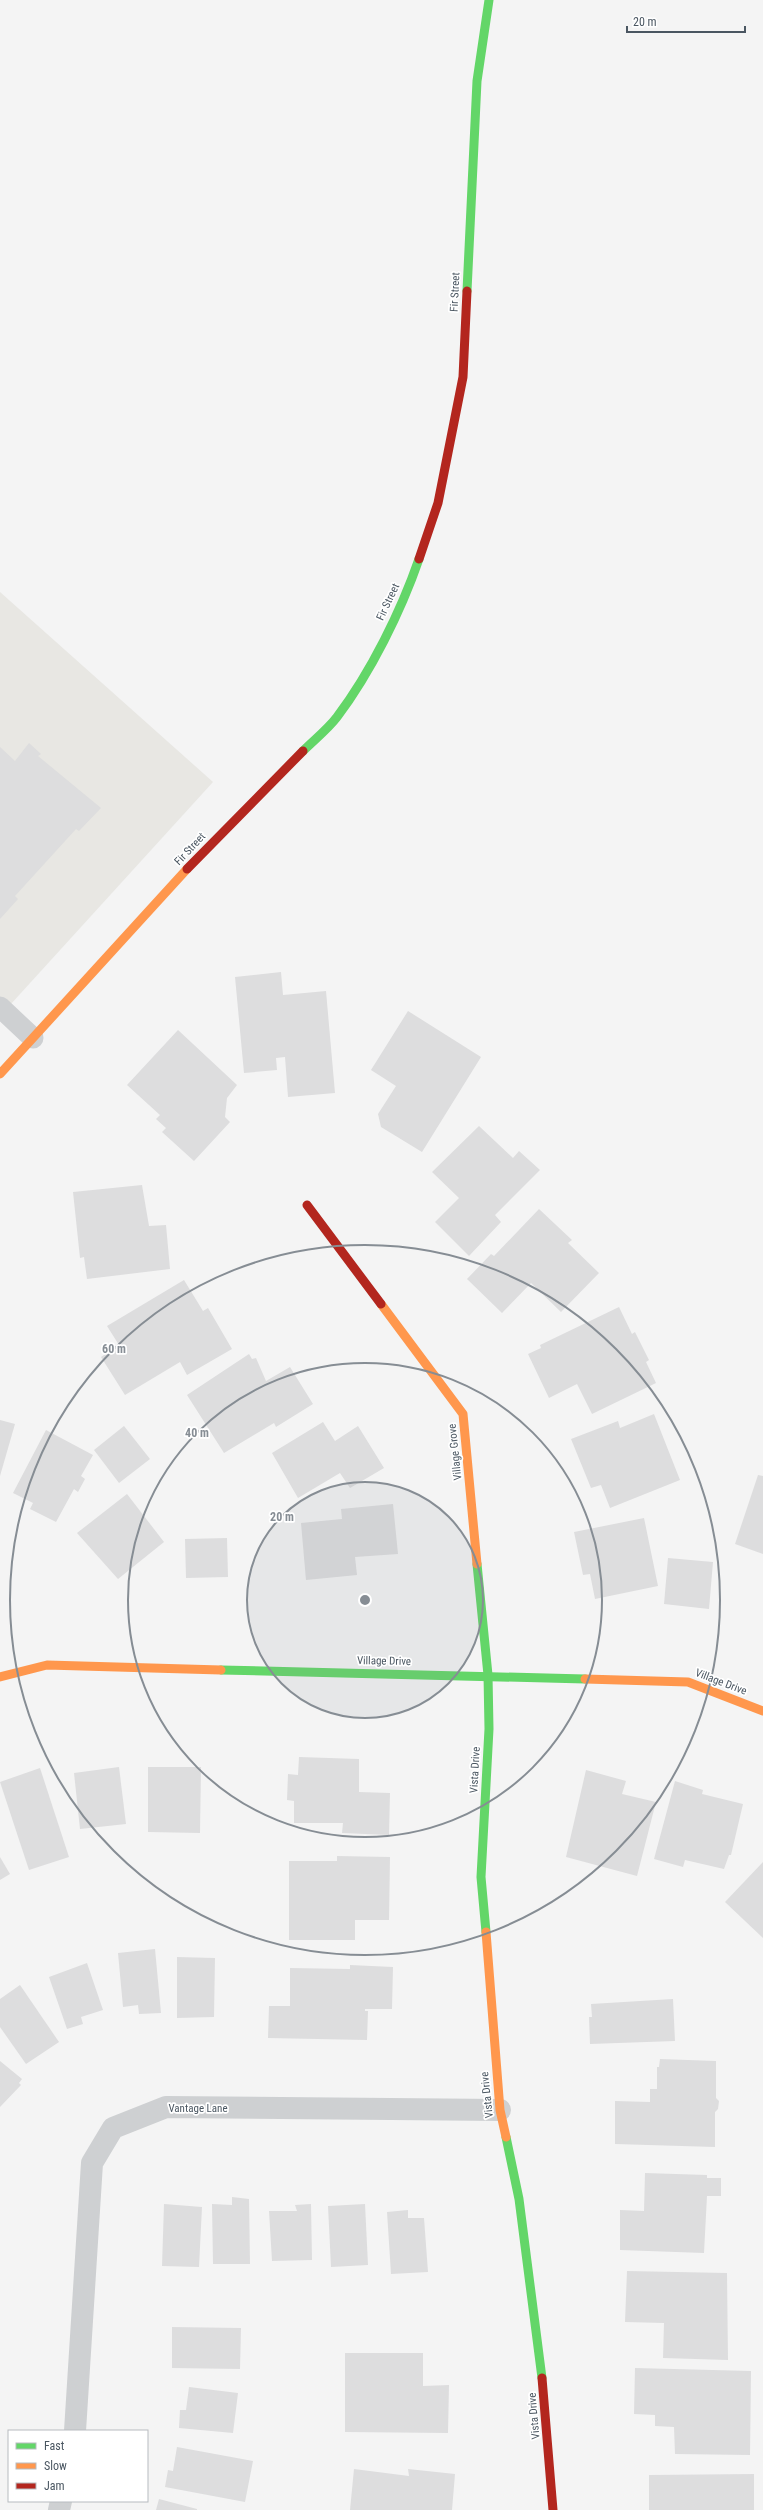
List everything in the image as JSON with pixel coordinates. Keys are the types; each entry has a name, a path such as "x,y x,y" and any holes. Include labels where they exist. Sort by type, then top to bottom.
{"street":[{"name":"Fir Street","path":"0,1074 200,855 337,717 378,651 409,587 438,503 463,377 477,81 489,0"},
{"name":"Village Grove","path":"307,1205 463,1414 488,1675"},
{"name":"Village Drive","path":"0,1677 47,1665 488,1675 688,1682 763,1711"},
{"name":"Vista Drive","path":"488,1675 489,1729 482,1877 500,2110 519,2200 546,2411 553,2510"},
{"name":"Vantage Lane","path":"75,2430 92,2163 113,2128 166,2107 500,2110"}],"lane":[{"path":"0,1007 33,1038"}],"shaded area":[{"path":"0,592 213,782 0,1016"}],"building":[{"path":"29,743 41,754 38,756 101,808 79,831 76,829 15,896 18,899 0,919 0,747 15,761"},
{"path":"281,972 283,995 326,991 335,1093 288,1097 285,1057 276,1058 277,1070 244,1073 235,977"},
{"path":"408,1011 481,1057 422,1152 381,1127 378,1114 396,1086 371,1070"},
{"path":"178,1030 237,1085 227,1098 225,1117 230,1122 194,1161 162,1132 166,1128 156,1119 160,1115 127,1085"},
{"path":"479,1126 513,1158 519,1151 540,1170 495,1215 501,1222 469,1256 435,1222 459,1198 432,1172"},
{"path":"142,1185 149,1226 166,1225 170,1269 87,1279 84,1257 80,1258 73,1192"},
{"path":"539,1209 572,1240 568,1243 599,1273 561,1312 531,1283 502,1313 467,1279 491,1254 494,1256"},
{"path":"184,1280 203,1311 208,1308 232,1349 187,1375 180,1362 125,1395 101,1357 119,1345 107,1326"},
{"path":"619,1307 632,1334 635,1332 649,1360 646,1362 656,1383 592,1414 577,1384 549,1398 528,1354 541,1348 540,1345"},
{"path":"249,1354 252,1359 256,1358 266,1381 290,1367 313,1404 276,1427 274,1423 224,1453 187,1395"},
{"path":"654,1414 680,1480 610,1508 601,1485 591,1488 571,1439 618,1421 620,1428"},
{"path":"0,1420 15,1424 0,1476"},
{"path":"323,1422 335,1441 358,1426 384,1468 350,1488 340,1473 298,1498 272,1453"},
{"path":"124,1426 150,1459 119,1483 94,1450"},
{"path":"46,1430 93,1455 81,1476 85,1479 78,1492 74,1489 56,1522 30,1509 33,1503 13,1493"},
{"path":"758,1475 763,1476 763,1554 735,1544"},
{"path":"127,1494 164,1542 118,1579 77,1533"},
{"path":"393,1504 398,1554 355,1557 357,1575 306,1580 301,1523 342,1519 341,1509"},
{"path":"644,1518 658,1586 595,1599 590,1574 583,1575 574,1532"},
{"path":"227,1538 228,1577 186,1578 185,1539"},
{"path":"668,1558 713,1562 709,1609 664,1604"},
{"path":"299,1757 359,1759 359,1792 390,1793 389,1835 342,1833 343,1823 294,1823 294,1801 287,1800 288,1774 298,1775"},
{"path":"119,1767 126,1824 80,1829 74,1773"},
{"path":"148,1767 201,1767 200,1833 148,1832"},
{"path":"40,1768 69,1857 29,1870 0,1782"},
{"path":"586,1770 626,1781 622,1794 656,1802 637,1876 566,1857"},
{"path":"675,1781 703,1790 702,1794 743,1804 731,1855 729,1855 724,1869 685,1860 683,1867 654,1859"},
{"path":"337,1856 390,1857 389,1920 355,1920 355,1940 289,1940 289,1861 337,1861"},
{"path":"0,1857 10,1874 0,1880"},
{"path":"763,1862 763,1938 725,1902"},
{"path":"155,1949 161,2013 139,2014 138,2005 123,2007 118,1953"},
{"path":"177,1957 215,1958 214,2017 177,2018"},
{"path":"87,1963 103,2010 81,2017 83,2024 67,2029 49,1977"},
{"path":"350,1965 393,1967 392,2009 365,2009 365,2011 368,2011 367,2040 268,2038 269,2006 290,2006 290,1968 350,1969"},
{"path":"20,1985 59,2042 26,2064 0,2027 0,1999"},
{"path":"673,1999 675,2041 590,2044 589,2017 592,2017 591,2004"},
{"path":"660,2059 716,2061 716,2098 719,2101 718,2109 715,2112 715,2147 615,2144 615,2101 650,2102 650,2089 657,2089 657,2067 659,2067"},
{"path":"0,2061 22,2079 19,2083 21,2085 0,2107"},
{"path":"645,2173 707,2175 707,2178 721,2178 721,2196 707,2196 704,2253 620,2250 620,2210 644,2211"},
{"path":"232,2197 249,2199 250,2264 213,2264 212,2204 232,2205"},
{"path":"164,2204 202,2207 199,2267 162,2266"},
{"path":"311,2204 312,2260 272,2261 269,2211 297,2211 295,2205"},
{"path":"365,2204 368,2265 331,2267 328,2206"},
{"path":"408,2210 408,2218 424,2218 428,2272 391,2274 387,2212"},
{"path":"627,2271 727,2273 728,2360 663,2358 664,2323 625,2322"},
{"path":"172,2327 241,2328 240,2369 172,2368"},
{"path":"345,2353 423,2353 423,2386 449,2385 448,2433 345,2432"},
{"path":"635,2368 751,2371 750,2455 675,2454 674,2427 655,2426 655,2415 634,2414"},
{"path":"189,2387 238,2393 233,2433 179,2428 180,2410 186,2410"},
{"path":"177,2447 253,2461 245,2502 165,2487 168,2470 173,2471"},
{"path":"354,2469 409,2476 408,2469 455,2474 452,2510 350,2510"},
{"path":"754,2474 754,2510 649,2510 649,2475"},
{"path":"159,2499 197,2509 197,2510 156,2510"}],"traffic: fast":[{"path":"467,291 477,81 489,0"},
{"path":"303,751 333,721 362,681 394,620 419,559"},
{"path":"477,1564 488,1675 489,1729 481,1877 486,1932"},
{"path":"221,1670 585,1679"},
{"path":"506,2137 519,2199 542,2378"}],"traffic: slow":[{"path":"0,1074 187,869"},
{"path":"381,1304 463,1414 477,1564"},
{"path":"0,1677 47,1665 221,1670"},
{"path":"585,1679 688,1682 763,1711"},
{"path":"486,1932 500,2110 506,2137"}],"traffic: jam":[{"path":"419,559 438,503 463,377 467,291"},
{"path":"187,869 303,751"},
{"path":"307,1205 381,1304"},
{"path":"542,2378 553,2510"}]}
